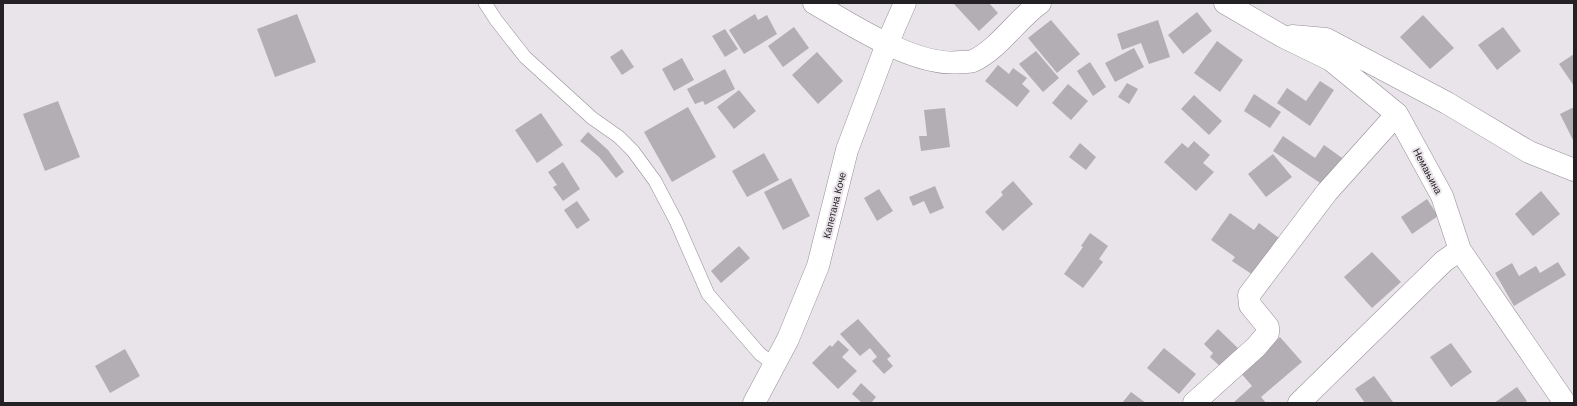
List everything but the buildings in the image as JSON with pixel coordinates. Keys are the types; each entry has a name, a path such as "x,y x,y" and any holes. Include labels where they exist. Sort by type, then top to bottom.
{"street":[{"path":"814,3 887,44 918,56 951,64 973,61 992,48 1040,3"},
{"name":"Капетана Коче","path":"754,403 788,338 818,266 847,150 887,44 905,3"},
{"name":"Немањина","path":"1225,3 1282,36 1331,60 1397,114 1442,196 1460,250 1565,403"},
{"path":"1282,36 1326,39 1447,103 1529,152 1574,170"},
{"path":"1194,403 1256,347 1268,333 1268,327 1250,305 1249,295 1327,192 1397,114"},
{"path":"1299,403 1444,261 1460,250"}],"lane":[{"path":"485,3 496,20 525,57 592,118 619,137 633,151 655,181 673,214 708,294 760,354 775,365"}]}
